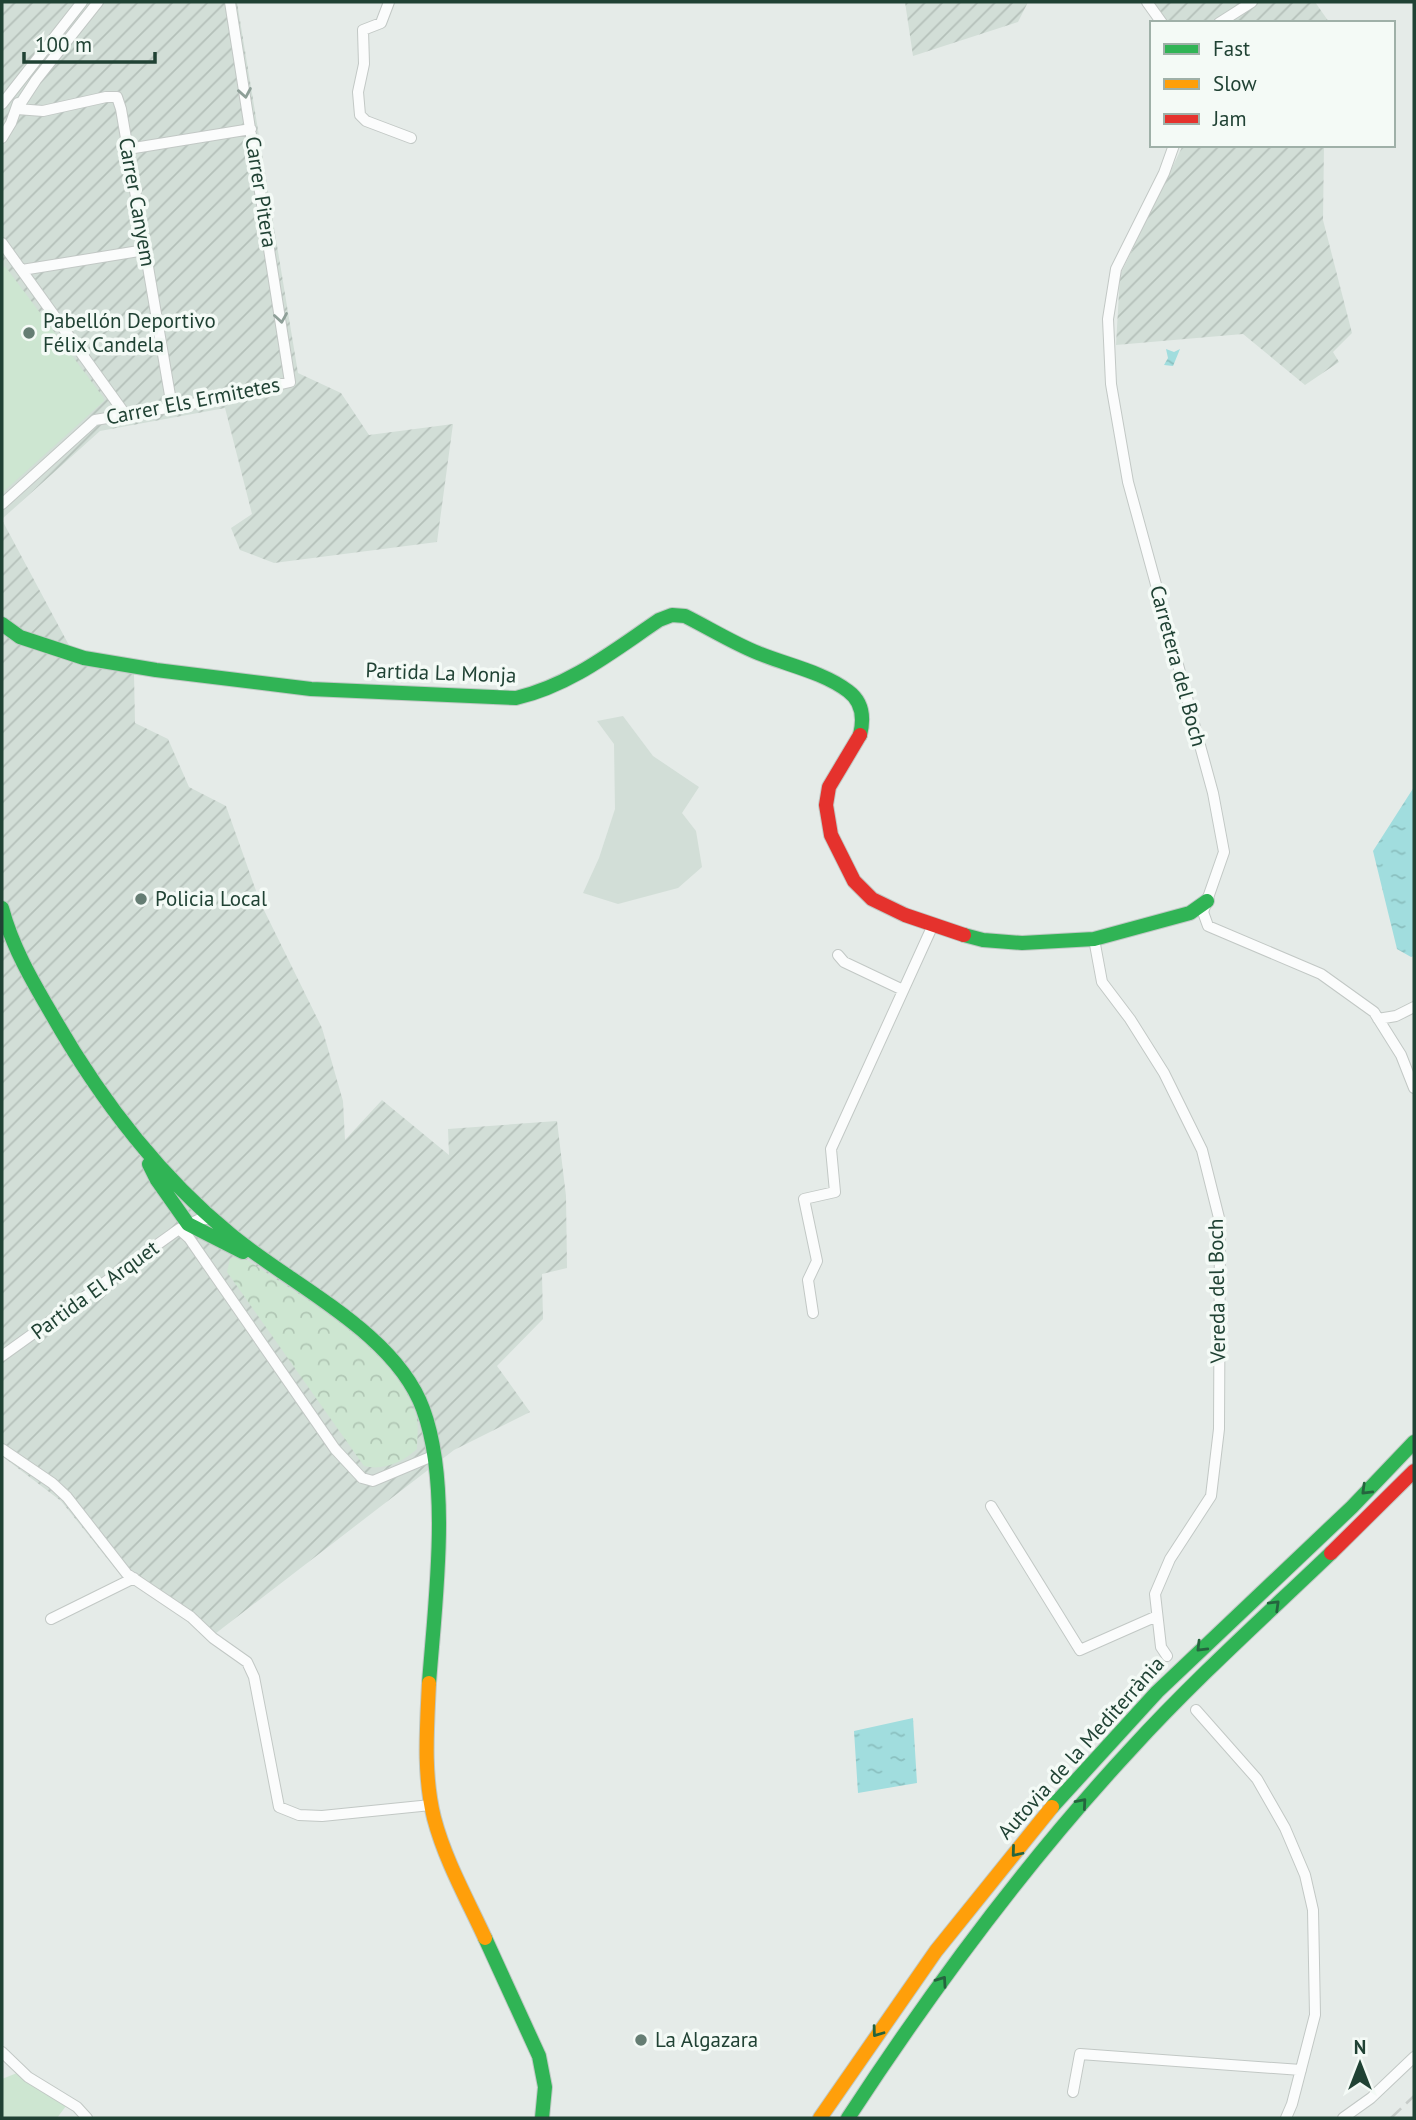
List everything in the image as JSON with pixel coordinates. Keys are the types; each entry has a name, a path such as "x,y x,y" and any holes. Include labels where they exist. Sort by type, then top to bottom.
{"main road":[{"name":"Partida La Monja","path":"2,624 20,637 84,658 156,670 312,689 516,698 537,695 561,684 659,620 672,615 685,616 755,652 828,680 849,692 861,707 863,724 859,739 828,787 826,805 831,835 854,881 872,899 933,925"},
{"path":"933,925 983,940 1022,943 1094,939 1190,913 1207,901"},
{"path":"2,908 4,929 65,1040 140,1147 184,1226 262,1260"},
{"path":"140,1147 210,1219 262,1260 366,1334 393,1359 412,1385 425,1411 435,1455 438,1486 427,1737 431,1805 448,1858 539,2056 545,2087 542,2118"},
{"name":"Autovia de la Mediterrània","path":"820,2118 865,2049 937,1949 1067,1789 1194,1654 1414,1442"},
{"name":"Autovia de la Mediterrània","path":"848,2118 978,1930 1066,1822 1179,1698 1352,1534 1414,1471"},
{"path":"860,2118 873,2095 877,2073"}],"street":[{"path":"2,104 82,2"},
{"path":"2,138 36,80 98,2"},
{"name":"Carrer Pitera","path":"230,2 290,383"},
{"path":"389,2 382,23 363,30 364,64 358,92 360,115 366,121 411,138"},
{"path":"1147,2 1161,21"},
{"path":"1222,21 1252,2"},
{"path":"17,109 23,76"},
{"name":"Carrer Canyem","path":"17,109 43,111 117,97 172,407"},
{"path":"128,149 251,129"},
{"name":"Carretera del Boch","path":"1173,147 1164,173 1116,269 1108,319 1111,384 1128,482 1213,793 1224,852 1207,901"},
{"path":"2,243 125,414"},
{"path":"22,270 145,250"},
{"name":"Carrer Els Ermitetes","path":"2,504 96,420 290,383"},
{"path":"1207,901 1203,912 1208,926 1321,974 1374,1012 1401,1055 1414,1088"},
{"path":"813,1313 808,1280 817,1261 804,1199 835,1192 831,1149 933,925"},
{"name":"Vereda del Boch","path":"1094,939 1102,982 1130,1019 1164,1073 1202,1150 1220,1222 1219,1429 1211,1496 1165,1570 1155,1594 1161,1647 1167,1656"},
{"path":"838,955 844,962 903,990"},
{"path":"1378,1019 1396,1016 1414,1007"},
{"path":"210,1219 200,1219 184,1226 189,1238 335,1449 362,1478 373,1481 435,1455"},
{"name":"Partida El Arquet","path":"2,1356 184,1226"},
{"path":"2,1449 52,1483 134,1578 247,1662 254,1677 279,1807 299,1815 322,1816 431,1805"},
{"path":"991,1506 1080,1650 1157,1616"},
{"path":"51,1619 134,1578"},
{"path":"1196,1710 1257,1779 1286,1828 1305,1875 1313,1910 1315,2014 1286,2118"},
{"path":"2,2052 28,2077 77,2106 87,2118"},
{"path":"1073,2092 1080,2054 1301,2070"},
{"path":"1343,2118 1371,2098 1414,2057"}],"shaded area":[{"path":"2,2 237,2 298,373 341,393 369,435 453,424 437,542 274,563 240,550 231,528 252,514 225,408 100,431 2,519"},
{"path":"905,2 1028,2 1018,22 913,56"},
{"path":"1152,2 1315,2 1328,21 1165,21"},
{"path":"1182,147 1324,147 1323,220 1352,333 1333,352 1339,362 1305,385 1243,334 1116,345 1120,275"},
{"path":"2,520 79,664 134,674 135,723 168,739 189,787 226,806 260,902 322,1028 343,1101 345,1140 382,1100 449,1155 448,1129 557,1121 566,1196 567,1268 542,1274 543,1319 497,1366 530,1412 454,1450 211,1637 119,1573 61,1501 2,1456"},
{"path":"623,716 653,756 699,787 682,813 696,831 702,867 678,888 618,904 583,893 599,858 615,809 614,744 597,721"}],"green space":[{"name":"Pabellón Deportivo Félix Candela","path":"5,266 104,401 2,493 2,269"},
{"path":"237,1256 320,1308 345,1327 390,1369 406,1392 416,1416 417,1449 392,1464 364,1466 227,1272 230,1259"},
{"path":"17,2073 66,2106 57,2118 2,2118 2,2079"}],"water":[{"path":"1166,349 1174,352 1180,349 1173,366 1164,365 1168,358"},
{"path":"1414,787 1414,956 1411,957 1397,949 1373,851"},
{"path":"913,1718 917,1783 858,1793 854,1731"}],"railway":[{"path":"1391,2118 1414,2096"}],"traffic: fast":[{"path":"2,624 20,637 84,658 156,670 311,689 516,698 573,676 659,620 672,615 685,616 749,649 838,684 857,700 861,711 860,735"},
{"path":"964,935 983,940 1022,943 1094,939 1190,913 1207,901"},
{"path":"2,908 23,962 69,1044 130,1132 153,1159 230,1234 366,1333 390,1356 409,1381 423,1409 432,1439 437,1472 439,1544 429,1683"},
{"path":"149,1164 188,1224 243,1252"},
{"path":"1052,1807 1157,1692 1352,1507 1414,1442"},
{"path":"848,2118 947,1974 1054,1836 1179,1698 1331,1553"},
{"path":"485,1938 539,2056 545,2087 542,2118"}],"traffic: slow":[{"path":"429,1683 427,1768 434,1818 450,1864 485,1938"},
{"path":"820,2118 936,1951 1052,1807"}],"traffic: jam":[{"path":"860,735 829,787 826,805 831,835 854,881 872,899 905,915 964,935"},
{"path":"1331,1553 1414,1471"}],"place":[{"name":"Pabellón Deportivo Félix Candela","path":"29,333"},
{"name":"Policia Local","path":"141,899"},
{"name":"La Algazara","path":"641,2040"}]}
